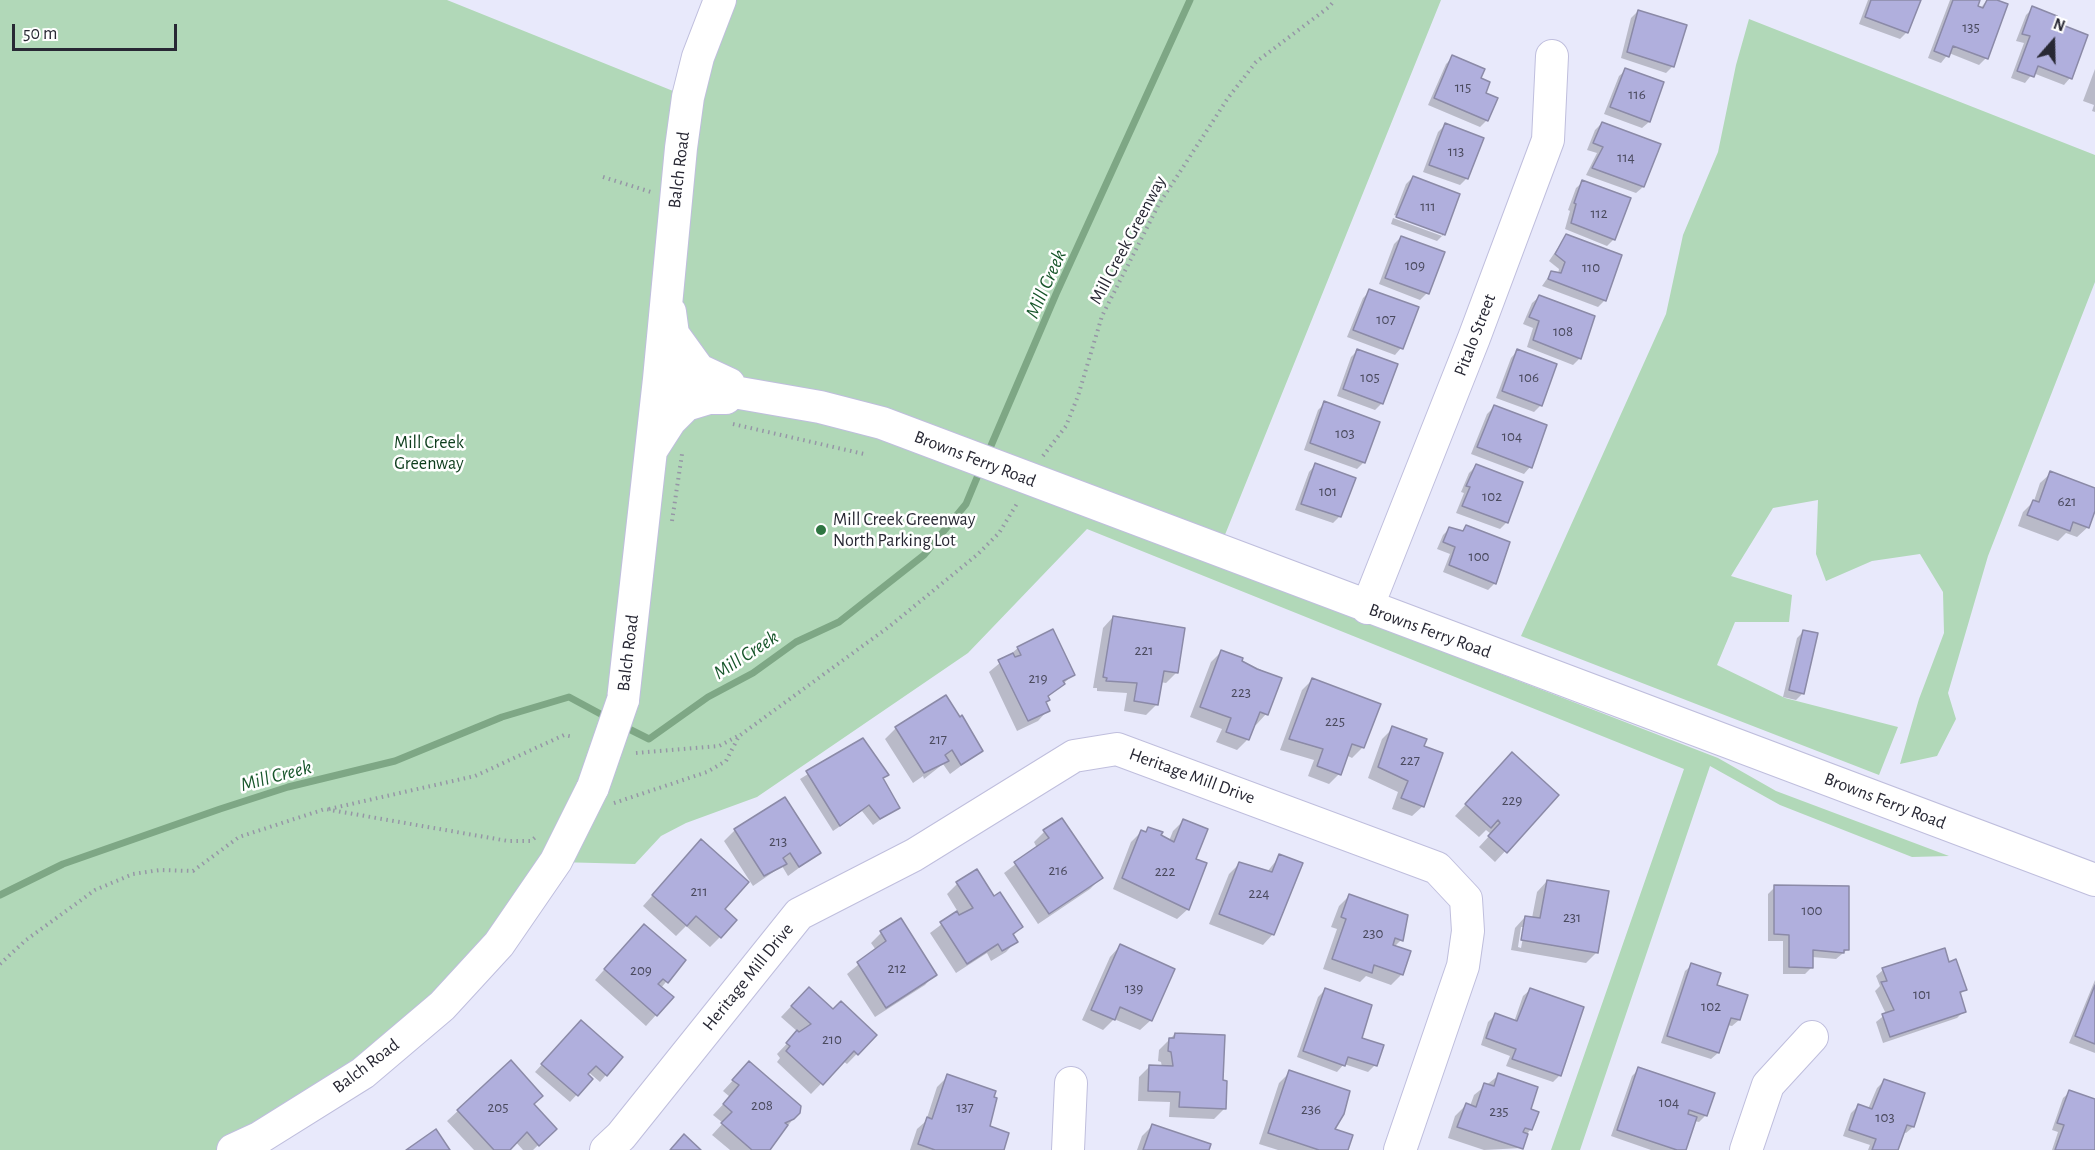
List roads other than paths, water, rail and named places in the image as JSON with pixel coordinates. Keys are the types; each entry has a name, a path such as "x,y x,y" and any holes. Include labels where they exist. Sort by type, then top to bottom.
{"street":[{"name":"Balch Road","path":"233,1150 259,1138 363,1073 441,1006 499,944 600,796 623,700 659,379 674,207 688,97 698,57 720,0"},
{"name":"Pitalo Street","path":"1367,608 1474,338 1548,140 1552,56"},
{"name":"Browns Ferry Road","path":"667,289 673,334 699,370 760,397"},
{"name":"Browns Ferry Road","path":"659,379 820,407 882,423 972,458 1014,486 1367,608 2095,880"},
{"name":"Browns Ferry Road","path":"650,452 670,421 686,405 709,398 760,397"},
{"name":"Heritage Mill Drive","path":"606,1150 621,1136 800,914 914,855 1074,756 1117,749 1437,868 1466,899 1468,931 1463,966 1400,1150"},
{"path":"1746,1150 1768,1085 1812,1037"},
{"path":"1068,1150 1071,1083"}],"waterway":[{"name":"Mill Creek","path":"987,455 1056,294 1190,0"},
{"name":"Mill Creek","path":"623,726 649,739 708,697 753,673 796,642 839,622 924,555 966,504 981,468"},
{"name":"Mill Creek","path":"0,895 63,864 220,809 288,787 395,761 502,717 569,697 608,718"}],"place":[{"name":"Mill Creek Greenway North Parking Lot","path":"821,530"}],"park label":[{"name":"Mill Creek Greenway","path":"429,453"}]}
